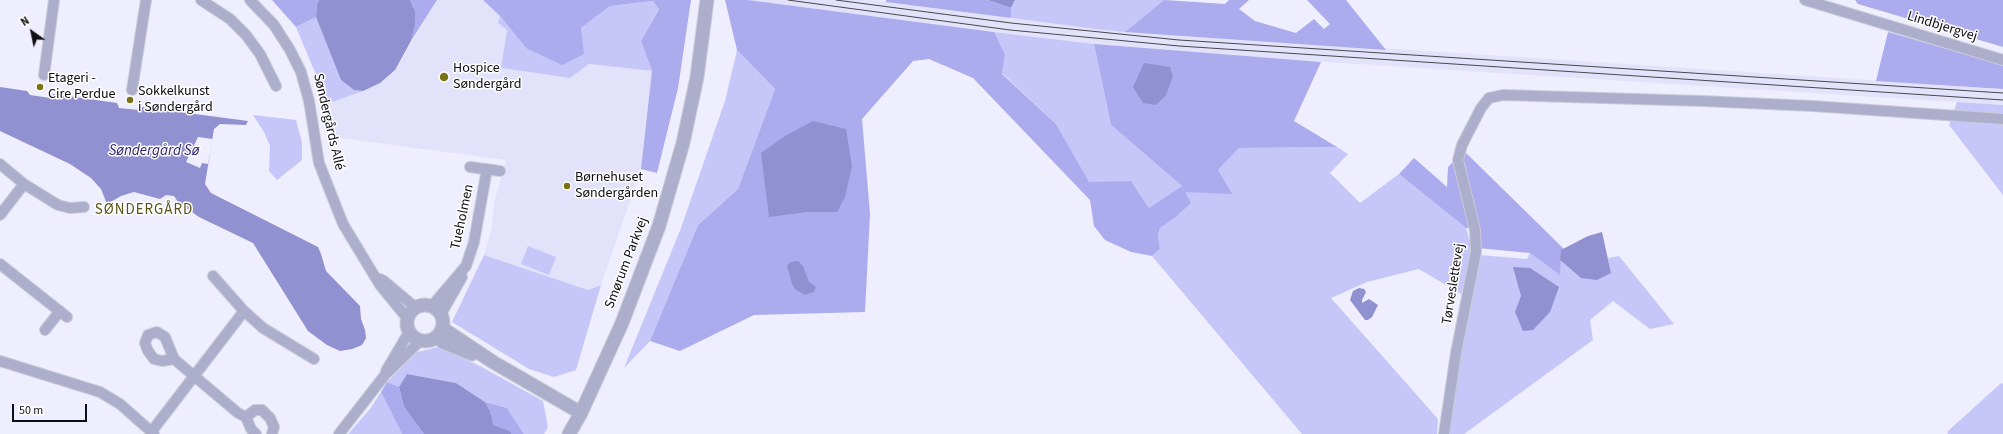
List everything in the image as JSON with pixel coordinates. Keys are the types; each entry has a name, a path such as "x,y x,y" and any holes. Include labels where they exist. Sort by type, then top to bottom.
{"street":[{"path":"44,75 54,0"},
{"path":"132,90 146,0"},
{"path":"201,0 230,19 246,35 260,54 276,86"},
{"name":"Søndergårds Allé","path":"250,0 274,25 290,50 300,72 310,101 319,163 329,193 346,230 384,290 407,318"},
{"name":"Lindbjergvej","path":"1805,0 2003,60"},
{"name":"Smørum Parkvej","path":"569,434 582,413 634,294 659,226 682,143 697,77 707,3"},
{"name":"Tørveslettevej","path":"1444,434 1456,353 1476,252 1474,230 1458,160 1462,145 1481,108 1489,98 1503,94 1702,101 1812,106 2003,119"},
{"path":"0,164 24,184 58,205 70,208 84,207"},
{"name":"Tueholmen","path":"470,167 500,171"},
{"name":"Tueholmen","path":"436,310 462,279 474,242 487,169"},
{"path":"0,215 24,184"},
{"path":"0,264 64,314 45,330"},
{"path":"213,276 244,311 263,328 314,359"},
{"name":"Søndergårds Allé","path":"378,279 384,281 416,307"},
{"path":"423,305 436,310 439,332 427,341 420,341 415,338 409,332 407,318 411,311 416,307 423,305"},
{"path":"0,361 100,392 120,404 153,433 244,311"},
{"path":"385,375 388,366 409,332"},
{"path":"439,332 582,413"},
{"path":"339,434 385,375 420,341"},
{"path":"174,359 238,413 246,416 251,429 256,434"},
{"path":"246,416 255,410 262,410 270,418 274,427 272,434"}],"shaded area":[{"path":"272,0 319,0 317,4 316,17 296,27"},
{"path":"410,0 437,0 411,41 415,24 415,11"},
{"name":"Børnehuset Søndergården","path":"437,0 483,0 500,16 498,23 507,30 501,68 570,78 589,64 652,71 641,169 601,285 588,290 484,255 492,227 494,203 506,160 333,137 324,105 380,83 395,70"},
{"path":"483,0 691,0 678,88 657,173 641,169 652,71 641,41 659,9 653,1 610,6 581,28 584,54 562,65 526,48 500,16"},
{"path":"725,0 748,0 994,32 1005,54 1002,74 1056,124 1089,182 1131,181 1149,208 1182,186 1111,125 1094,44 1321,62 1294,121 1337,147 1239,148 1218,170 1232,194 1185,192 1191,203 1160,228 1158,235 1160,249 1152,256 1131,252 1105,240 1094,226 1090,200 973,78 929,59 913,61 862,119 870,214 865,312 754,315 680,351 650,341 698,225 738,189 775,89 737,50"},
{"path":"747,0 871,0 1095,29 2003,89 2003,105 1262,58 1094,44"},
{"path":"886,0 988,0 1011,8 1011,18 886,2"},
{"path":"1015,0 1164,0 1125,32 1011,18 1011,8"},
{"path":"1164,0 1225,4 1229,0 1249,0 1239,9 1255,21 1296,33 1314,19 1324,29 1330,24 1307,0 1346,0 1386,50 1125,32"},
{"path":"1855,0 2003,0 2003,47 1858,4"},
{"path":"653,1 659,8 641,41 652,71 589,64 570,78 501,68 507,30 498,23 500,16 526,48 581,28 610,6"},
{"path":"316,17 341,80 354,90 363,91 324,105 319,82 296,27"},
{"path":"994,32 1094,44 1111,125 1182,186 1149,208 1131,181 1089,183 1056,124 1002,73 1005,54"},
{"path":"1888,32 2003,65 2003,89 1876,81"},
{"path":"737,50 775,89 738,189 698,225 650,341 624,368 681,228 725,101"},
{"path":"1957,102 2003,105 2003,195 1949,125"},
{"path":"253,115 296,120 302,142 302,160 277,180 269,171 270,146 264,132"},
{"path":"1337,147 1348,154 1330,173 1360,203 1399,174 1466,228 1473,252 1461,294 1419,269 1367,282 1331,298 1438,419 1437,434 1302,434 1152,256 1160,249 1158,235 1160,228 1173,219 1185,192 1218,170 1239,148"},
{"path":"1464,151 1564,249 1561,251 1560,275 1530,253 1478,248 1477,228 1466,228 1399,174 1414,158 1447,187 1448,167"},
{"path":"528,246 556,257 549,275 521,264"},
{"path":"1530,253 1559,274 1560,260 1581,278 1611,273 1608,258 1619,256 1674,324 1650,329 1613,301 1590,320 1593,340 1464,434 1446,434 1479,255 1527,259"},
{"path":"484,255 588,290 601,285 576,370 554,377 529,369 452,322"},
{"path":"438,347 480,366 543,401 548,427 544,434 524,434 507,408 485,402 456,383 407,374 399,387 387,382 417,352"},
{"path":"387,382 399,387 404,407 424,434 402,434 381,392"},
{"path":"2001,383 2003,384 2003,434 1948,434 1947,432"},
{"path":"381,392 402,434 348,434 370,409"},
{"path":"485,402 507,408 524,434 512,434 510,431 492,425 490,411"}],"water":[{"path":"319,0 410,0 415,11 415,25 411,41 395,70 380,83 363,91 354,90 341,80 316,17 317,4"},
{"path":"988,0 1015,0 1011,8"},
{"path":"1144,63 1170,67 1173,76 1166,95 1156,105 1143,103 1133,87"},
{"name":"Søndergård Sø","path":"0,87 27,91 30,95 50,98 53,94 117,103 119,108 139,110 142,107 248,121 246,125 220,124 214,129 205,184 211,193 318,247 326,271 360,306 361,319 366,338 362,345 352,349 340,351 327,345 308,331 253,243 199,217 178,202 174,196 166,195 160,199 134,192 121,196 107,204 101,189 91,178 70,164 0,131"},
{"path":"813,121 846,129 852,166 845,197 837,212 807,212 769,217 761,153 785,136"},
{"path":"1602,232 1611,273 1597,280 1581,278 1560,260 1561,250 1588,236"},
{"path":"798,261 803,266 809,282 816,287 814,292 805,295 796,290 792,284 787,266 790,262"},
{"path":"1513,267 1530,268 1559,287 1550,312 1533,330 1523,331 1515,312 1521,296"},
{"path":"1359,288 1364,289 1366,292 1362,303 1369,299 1378,305 1372,317 1368,320 1365,320 1350,300 1353,291"},
{"path":"407,374 456,383 485,402 490,411 493,425 510,431 512,434 424,434 404,407 399,387"}],"pier":[{"path":"198,137 213,139 208,164 202,163 200,168 186,162"}],"tram line":[{"path":"788,0 1010,30 1179,46 2003,100"},
{"path":"836,0 1011,23 1179,40 2003,93"}],"place":[{"name":"Hospice Søndergård","path":"444,77"},
{"name":"Etageri - Cire Perdue","path":"40,87"},
{"name":"Sokkelkunst i Søndergård","path":"130,100"},
{"name":"Børnehuset Søndergården","path":"567,186"}],"district":[{"name":"SØNDERGÅRD","path":"144,211"}]}
